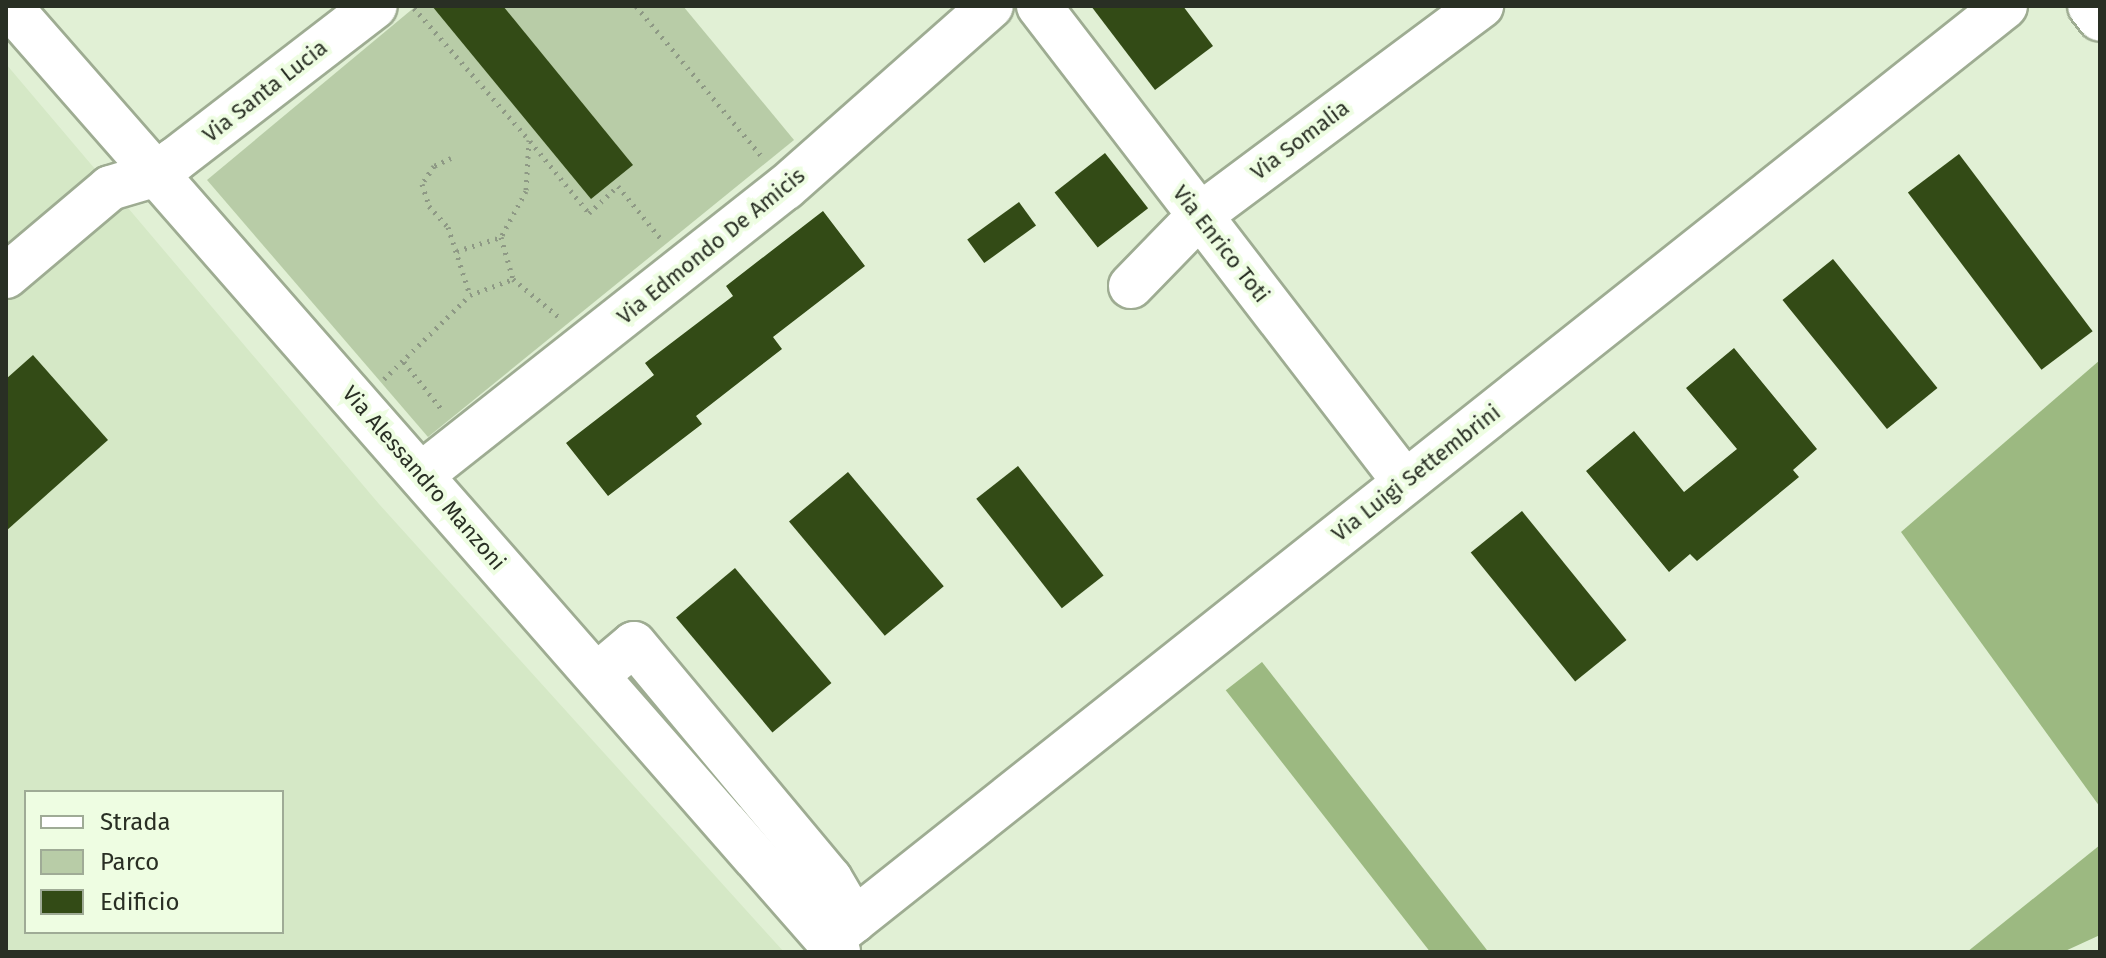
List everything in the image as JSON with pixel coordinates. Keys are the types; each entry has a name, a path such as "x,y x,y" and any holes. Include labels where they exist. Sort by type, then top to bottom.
{"street":[{"name":"Via Alessandro Manzoni","path":"9,6 154,175 597,675 840,938"},
{"name":"Via Santa Lucia","path":"154,175 375,6"},
{"name":"Via Edmondo De Amicis","path":"421,475 586,348 785,188 991,6"},
{"name":"Via Enrico Toti","path":"1039,6 1405,482"},
{"name":"Via Somalia","path":"1131,286 1199,216 1481,6"},
{"name":"Via Luigi Settembrini","path":"840,938 1405,482 2005,6"},
{"path":"2090,6 2100,19"},
{"path":"6,276 110,188 154,175"}],"path":[{"path":"413,6 589,213 618,186 685,268"},
{"path":"636,6 785,188"},
{"path":"457,251 501,237 526,191 529,140"},
{"path":"451,158 434,166 422,184 457,251 470,295"},
{"path":"501,237 513,279 547,304 586,348"},
{"path":"358,402 404,362 470,295 513,279"},
{"path":"404,362 467,440"}],"shaded area":[{"path":"6,64 379,504 784,952 6,952"}],"green space":[{"path":"416,6 683,6 794,140 428,437 207,180"},
{"path":"2100,360 2100,807 1901,532"},
{"path":"1262,662 1487,950 1430,952 1226,690"},
{"path":"2100,845 2100,935 2063,952 1967,952"}],"building":[{"path":"432,6 503,6 633,165 591,199"},
{"path":"1091,6 1183,6 1213,46 1155,90"},
{"path":"1105,153 1148,208 1098,248 1055,192"},
{"path":"1959,154 2093,331 2041,370 1908,193"},
{"path":"1019,202 1036,225 984,263 967,240"},
{"path":"823,211 865,266 773,337 782,349 696,416 702,424 608,496 566,443 654,375 645,363 733,296 726,286"},
{"path":"1833,259 1937,388 1887,429 1782,300"},
{"path":"1734,348 1817,449 1793,470 1799,477 1697,561 1690,554 1669,572 1586,471 1634,431 1684,492 1737,449 1686,388"},
{"path":"33,355 108,440 6,531 6,379"},
{"path":"1018,466 1104,576 1062,608 976,499"},
{"path":"848,472 944,586 885,636 789,521"},
{"path":"1522,511 1626,640 1575,682 1471,553"},
{"path":"735,568 831,683 772,732 676,617"}]}
